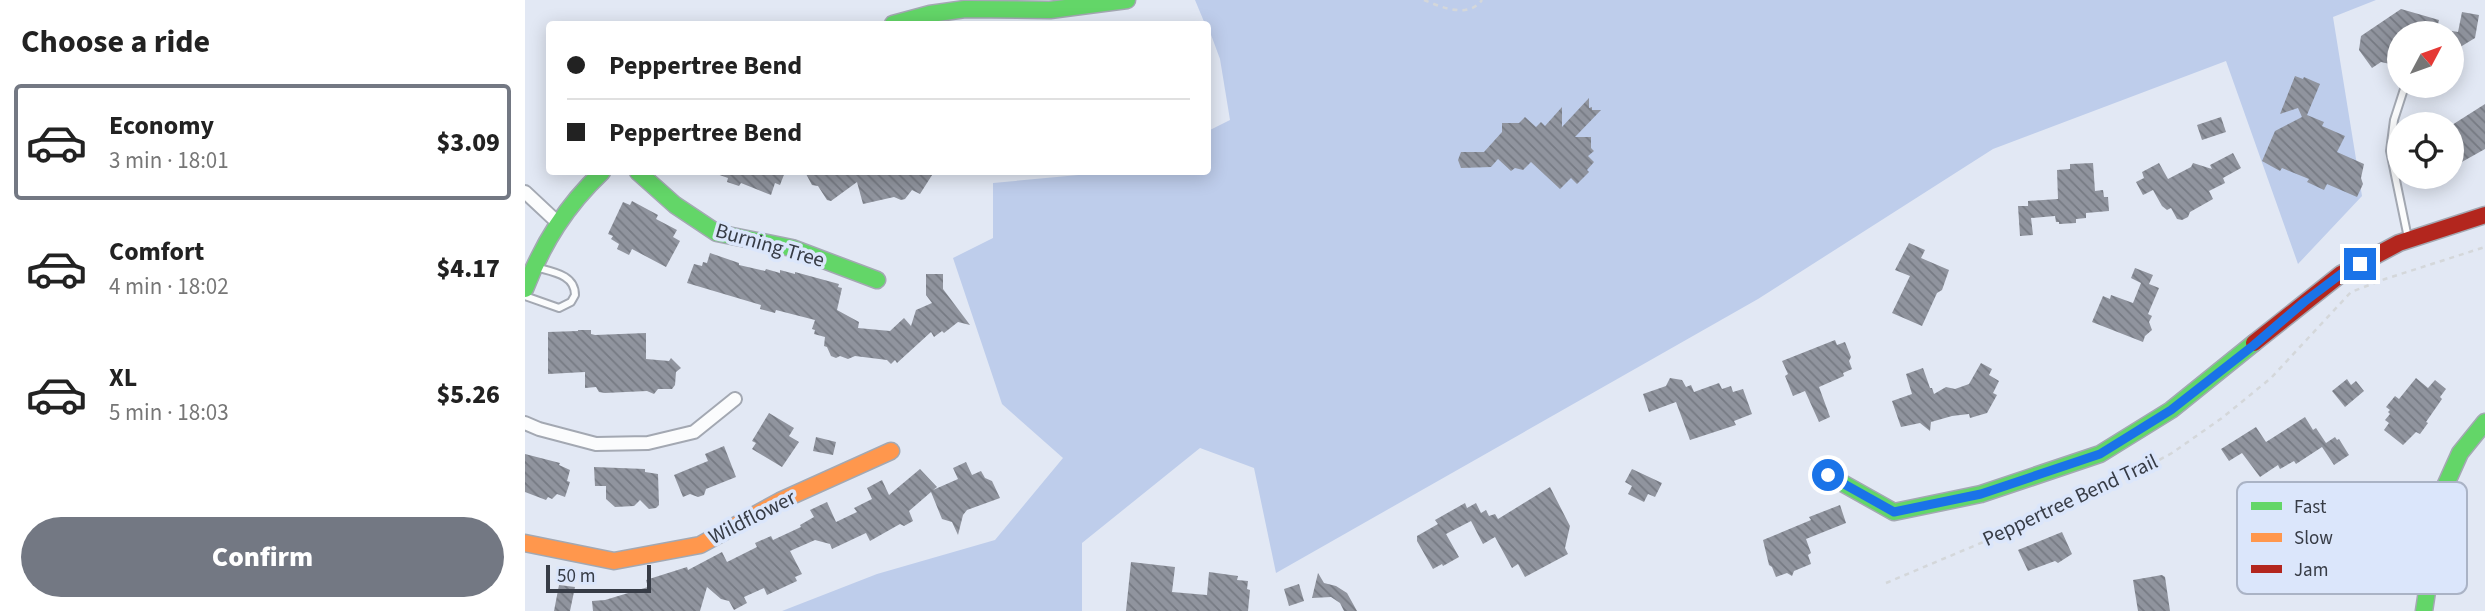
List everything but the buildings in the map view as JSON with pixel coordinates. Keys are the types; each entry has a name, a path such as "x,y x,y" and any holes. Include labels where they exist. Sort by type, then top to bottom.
{"street":[{"path":"921,20 952,18 965,9 1050,10 1127,0"},
{"path":"525,289 556,221 572,200 599,175"},
{"name":"Burning Tree","path":"641,175 675,205 717,233 792,248 877,280"},
{"path":"525,192 556,221"},
{"path":"1828,475 1894,512 1981,494 2100,454 2171,410 2341,274 2408,240 2485,215"},
{"path":"525,423 596,444 648,443 694,432 735,398"},
{"path":"2447,482 2460,453 2485,422"},
{"name":"Wildflower","path":"525,543 614,562 699,545 780,501 891,451"}],"lane":[{"path":"2401,98 2394,120 2390,151 2408,240"},
{"path":"525,296 559,308 565,307 575,295 575,288 567,277 533,267"}],"path":[{"path":"1423,0 1459,11 1473,8 1482,0"},
{"name":"Peppertree Bend Trail","path":"1885,583 2045,516 2172,453 2222,418 2271,378 2351,292 2485,247"}],"shaded area":[{"path":"1195,0 2376,0 2333,17 2362,196 2298,264 2226,61 1993,149 1758,299 1276,573 1254,468 1200,448 1082,543 1082,611 782,611 877,574 995,540 1063,458 1002,404 953,258 993,238 993,183 1079,175 1211,175 1211,130 1230,120 1220,59 1211,35 1211,21 1204,21"}],"traffic: fast":[{"path":"904,21 965,9 1050,10 1127,0"},
{"path":"525,289 557,226 577,198 599,175"},
{"path":"641,175 675,205 717,233 792,248 877,280"},
{"path":"1828,475 1894,512 1981,494 2100,454 2171,410 2254,343"},
{"path":"2447,482 2460,453 2485,422"},
{"path":"2424,611 2427,594"}],"traffic: slow":[{"path":"525,543 614,561 700,545 780,501 891,451"}],"traffic: jam":[{"path":"2254,343 2341,274 2399,243 2485,215"}],"route":[{"path":"1828,475 1894,512 1981,494 2100,454 2171,410 2304,302 2341,274 2360,264"}]}
